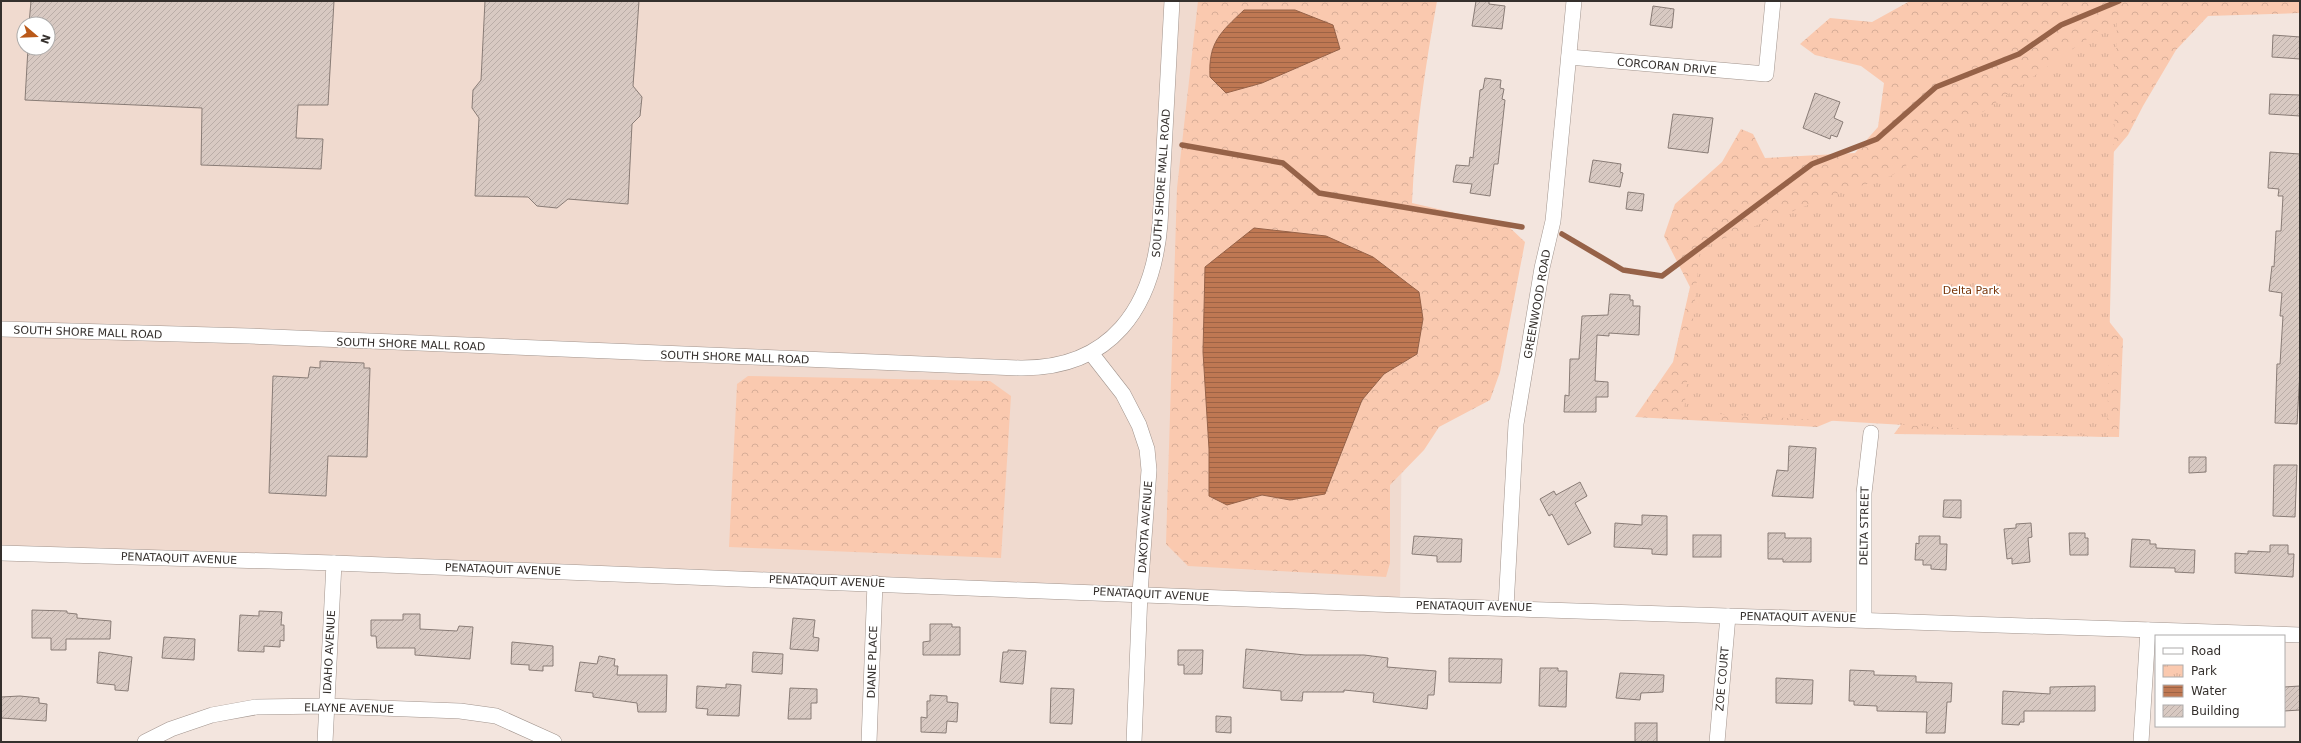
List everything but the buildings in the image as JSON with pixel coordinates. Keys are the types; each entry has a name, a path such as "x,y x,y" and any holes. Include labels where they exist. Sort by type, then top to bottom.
{"street":[{"name":"SOUTH SHORE MALL ROAD","path":"1,329 249,336 1020,368 1073,362 1091,353 1112,336 1134,311 1147,288 1156,259 1160,224 1172,1"},
{"name":"GREENWOOD ROAD","path":"1506,607 1516,424 1542,268 1553,221 1574,1"},
{"name":"CORCORAN DRIVE","path":"1569,57 1766,74 1773,1"},
{"name":"DAKOTA AVENUE","path":"1091,353 1123,394 1139,425 1147,449 1149,470 1140,593 1134,742"},
{"name":"DELTA STREET","path":"1864,619 1864,493 1871,433"},
{"name":"PENATAQUIT AVENUE","path":"1,553 875,582 1400,605 1506,607 2300,635"},
{"name":"IDAHO AVENUE","path":"325,742 334,563"},
{"name":"DIANE PLACE","path":"870,742 875,582"},
{"name":"ZOE COURT","path":"1717,742 1728,616"},
{"path":"2141,742 2148,630"},
{"name":"ELAYNE AVENUE","path":"145,742 171,729 212,715 256,707 327,706 460,711 496,716 554,742"}],"shaded area":[{"path":"1,1 1397,1 1402,413 1400,605 1,553"}],"green space":[{"path":"1198,1 1437,1 1421,102 1415,152 1412,203 1507,225 1525,242 1500,372 1490,400 1439,427 1424,450 1390,485 1390,563 1386,577 1188,566 1166,544 1177,188"},
{"name":"Delta Park","path":"1910,1 2300,1 2300,13 2208,16 2176,50 2128,135 2086,185 2076,280 2123,339 2119,437 1894,434 1920,399 1865,407 1817,427 1635,417 1673,362 1690,287 1664,236 1675,204 1722,162 1741,129 1753,134 1765,158 1855,153 1878,127 1884,83 1861,66 1815,55 1800,44 1830,18 1872,22"},
{"name":"Delta Park","path":"2117,18 2107,437 1684,412 1700,248 1833,195 1891,176"},
{"path":"748,376 990,381 1011,396 1001,558 729,547 737,384"}],"water":[{"path":"1244,10 1295,10 1333,25 1340,49 1262,83 1226,93 1210,77 1211,55 1214,46 1223,32"},
{"path":"1254,228 1326,236 1373,257 1419,292 1423,319 1417,354 1384,374 1362,400 1325,494 1290,500 1262,495 1227,505 1209,496 1209,449 1203,352 1205,267"}],"waterway":[{"path":"1562,234 1623,270 1662,276 1812,164 1877,139 1936,87 2019,54 2061,25 2119,1"},
{"path":"1182,145 1283,163 1319,193 1522,227"}]}
